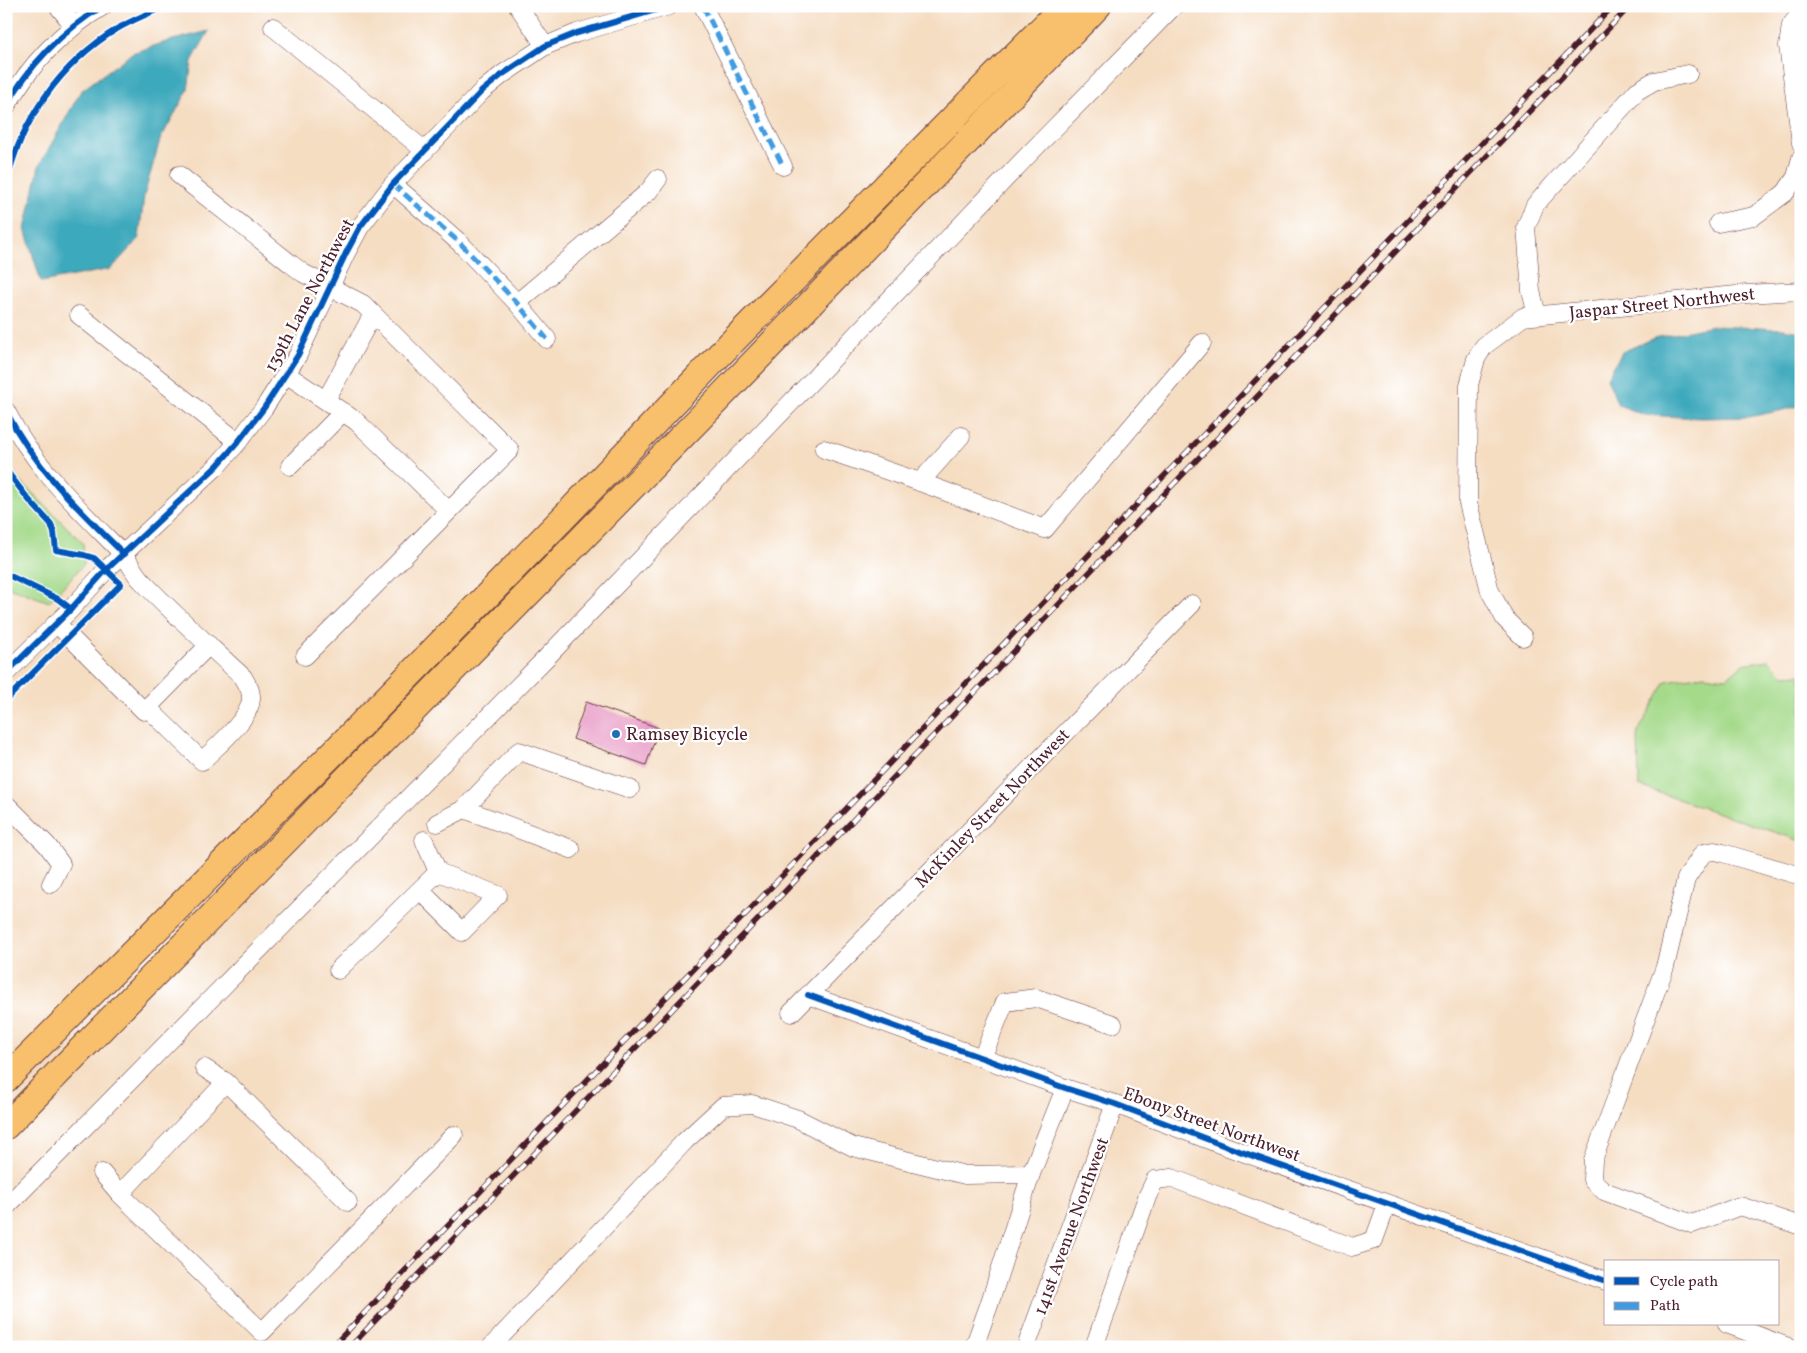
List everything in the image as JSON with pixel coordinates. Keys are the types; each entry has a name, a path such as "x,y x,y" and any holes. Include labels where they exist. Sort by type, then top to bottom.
{"highway":[{"path":"6,1079 332,754 569,512 728,346 1064,6"},
{"path":"6,1126 700,419 1098,6"}],"street":[{"path":"58,6 74,26"},
{"path":"8,101 35,65 74,26 103,6"},
{"path":"518,6 545,46"},
{"name":"139th Lane Northwest","path":"6,673 124,554 217,466 238,442 264,408 306,340 360,227 393,184 424,150 482,92 503,74 545,46 624,12 669,6"},
{"path":"704,6 783,166"},
{"path":"6,1207 548,656 1174,6"},
{"path":"1801,13 1791,25 1788,46 1801,143"},
{"path":"273,27 424,150"},
{"path":"1523,637 1505,618 1490,592 1468,503 1469,385 1476,359 1484,346 1530,316 1532,291 1526,227 1535,205 1637,91 1654,81 1688,74"},
{"path":"1718,223 1754,216 1784,194 1796,177 1801,158"},
{"path":"179,175 291,264 330,288 363,304 510,450 305,656"},
{"path":"517,303 648,192 658,179"},
{"path":"393,184 460,243 517,303 547,339"},
{"name":"Jaspar Street Northwest","path":"1530,316 1736,295 1801,292"},
{"path":"326,400 373,314"},
{"path":"78,315 238,442"},
{"path":"824,449 920,482 1045,529 1202,343"},
{"path":"286,374 356,421 449,511"},
{"path":"6,411 40,466 88,519 124,554 139,578 243,677 250,689 249,709 244,718 202,761 148,708"},
{"path":"290,466 343,412"},
{"path":"920,482 961,436"},
{"name":"McKinley Street Northwest","path":"791,1013 1192,604"},
{"path":"56,623 144,711 209,645"},
{"path":"437,823 464,809 519,750 630,789"},
{"path":"6,804 47,844 62,864 51,884"},
{"path":"464,809 571,849"},
{"path":"420,890 462,932 498,895 438,872 424,840"},
{"path":"1801,876 1723,853 1714,851 1703,853 1686,879 1665,966 1593,1160 1592,1180 1604,1191 1692,1224 1740,1206 1801,1226"},
{"path":"338,970 438,872"},
{"name":"Ebony Street Northwest","path":"808,995 1604,1280"},
{"path":"982,1058 1004,1002 1036,998 1113,1024"},
{"path":"204,1068 226,1082 348,1202"},
{"path":"120,1194 226,1082"},
{"path":"974,1347 1031,1174 1065,1088"},
{"path":"491,1347 685,1141 722,1106 752,1104 798,1119 852,1147 965,1175 1031,1174"},
{"name":"141st Avenue Northwest","path":"1026,1347 1115,1104"},
{"path":"102,1173 120,1194 262,1332 454,1135"},
{"path":"1094,1347 1155,1180 1172,1178 1352,1247 1374,1240 1387,1204"},
{"path":"1732,1326 1779,1345"}],"green space":[{"path":"6,467 83,543 84,564 49,602 6,586"},
{"path":"1769,660 1784,675 1801,674 1801,841 1639,786 1638,732 1666,681 1704,675 1727,678 1743,664"}],"water":[{"path":"209,31 192,61 188,90 160,140 144,196 139,238 111,269 41,282 25,229 39,166 81,91 132,53"},
{"path":"1713,326 1783,329 1801,332 1801,405 1749,417 1700,418 1644,415 1618,405 1607,378 1622,352 1654,338"}],"building":[{"name":"Ramsey Bicycle","path":"586,702 659,728 646,765 573,739"}],"railway":[{"path":"332,1347 1613,6"},
{"path":"350,1347 1630,6"}],"marked path":[{"path":"703,6 783,166"},
{"path":"393,184 460,243 517,303 547,339"}],"cycle path":[{"path":"6,107 25,77 48,50 74,26 103,6"},
{"path":"6,186 12,162 32,117 45,96 61,77 78,59 117,29 166,6"},
{"path":"6,673 71,609 106,570 217,466 238,442 264,408 298,355 360,227 393,184 482,91 503,74 545,46 577,33 669,6"},
{"path":"6,411 30,451 44,469 74,504 124,554"},
{"path":"6,470 29,500 51,524 56,550 94,558 121,584 6,700"},
{"path":"6,574 58,599 71,609"},
{"path":"808,995 1604,1280"}],"place":[{"name":"Ramsey Bicycle","path":"616,734"}]}
